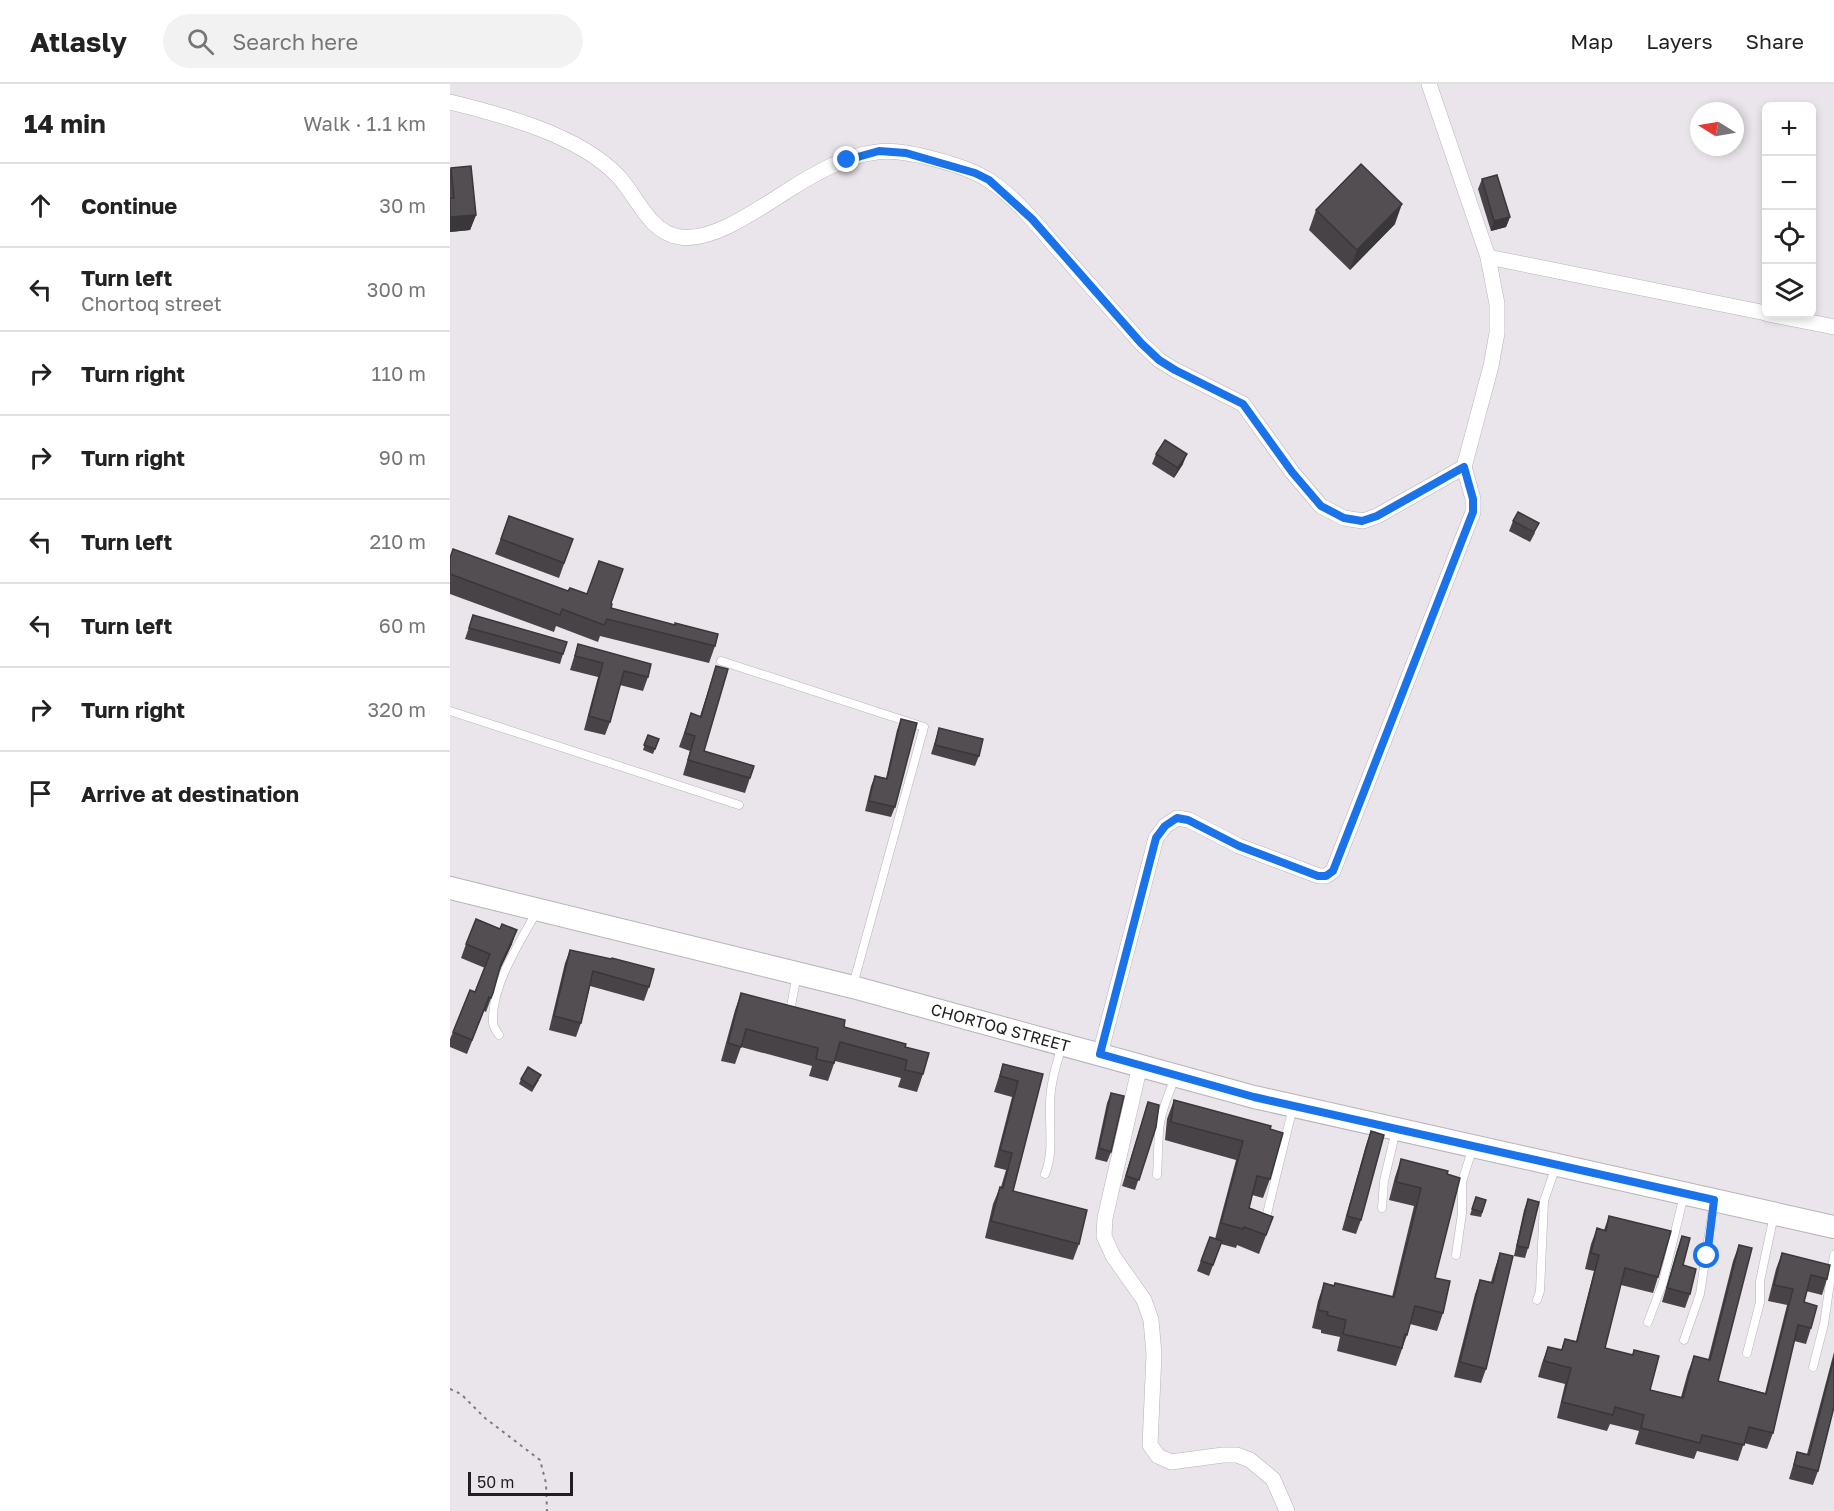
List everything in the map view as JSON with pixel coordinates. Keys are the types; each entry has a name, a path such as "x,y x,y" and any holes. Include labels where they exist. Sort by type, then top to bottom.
{"main road":[{"name":"CHORTOQ STREET","path":"450,888 853,987 1293,1106 1834,1227"}],"street":[{"path":"1100,1054 1156,838 1165,826 1177,818 1188,820 1239,846 1318,876 1326,876 1333,871 1473,512 1473,499 1464,467 1491,366 1497,333 1497,304 1488,258 1429,84"},
{"path":"450,102 513,118 574,144 616,173 653,223 663,231 678,237 701,237 724,227 812,175 879,151 906,153 975,173 1002,190 1032,219 1141,343 1159,360 1243,404 1292,472 1321,506 1344,518 1362,521 1377,516 1464,467"},
{"path":"1488,258 1762,312"},
{"path":"1791,318 1834,327"},
{"path":"1140,1065 1104,1218 1104,1236 1113,1256 1144,1300 1151,1320 1154,1354 1150,1445 1158,1456 1171,1462 1223,1455 1236,1455 1250,1460 1273,1479 1287,1511"}],"lane":[{"path":"721,661 924,727 853,987"},
{"path":"450,711 739,805"},
{"path":"499,1035 492,1025 495,1002 506,970 538,909"},
{"path":"791,1006 797,973"},
{"path":"1045,1174 1051,1160 1050,1103 1054,1071 1062,1044"},
{"path":"1156,1175 1159,1132 1165,1104 1176,1075"},
{"path":"1265,1222 1293,1106"},
{"path":"1382,1208 1388,1159 1396,1129"},
{"path":"1456,1255 1462,1213 1462,1182 1474,1146"},
{"path":"1537,1300 1540,1292 1544,1201 1556,1164"},
{"path":"1648,1322 1663,1282 1684,1193"},
{"path":"1684,1340 1700,1293 1714,1200"},
{"path":"1747,1353 1760,1302 1760,1281 1775,1214"},
{"path":"1813,1367 1824,1324 1834,1255"}],"path":[{"path":"450,1389 461,1394 485,1418 540,1460 546,1483 547,1511"}],"building":[{"path":"1361,164 1402,204 1357,250 1316,210"},
{"path":"471,166 476,215 450,217 450,198 454,198 451,168"},
{"path":"1497,175 1510,217 1494,221 1482,179"},
{"path":"1165,440 1187,454 1178,468 1156,454"},
{"path":"1518,512 1539,523 1534,532 1513,521"},
{"path":"509,516 573,539 564,563 501,539"},
{"path":"453,549 568,591 570,588 587,594 599,561 623,569 611,608 718,634 715,646 607,619 604,625 562,609 560,615 450,574 450,558"},
{"path":"473,615 567,642 563,654 469,628"},
{"path":"578,644 651,664 648,677 624,671 610,722 589,716 603,663 575,656"},
{"path":"716,666 728,669 704,751 754,766 750,778 688,760 695,736 685,733 691,713 701,717"},
{"path":"901,719 917,723 895,807 869,801 875,776 887,779"},
{"path":"939,728 983,739 979,756 935,745"},
{"path":"648,735 659,739 655,749 644,745"},
{"path":"476,919 500,929 502,924 517,930 501,964 493,993 491,998 489,997 472,1040 453,1032 470,990 475,992 490,954 466,944"},
{"path":"570,950 654,969 649,987 593,971 581,1023 554,1016"},
{"path":"741,993 845,1020 844,1027 906,1044 905,1047 929,1053 923,1074 905,1070 907,1060 840,1042 834,1063 816,1059 818,1048 746,1029 741,1047 728,1043"},
{"path":"1003,1064 1043,1074 1013,1191 1087,1210 1079,1244 991,1221 1012,1153 1000,1150 1018,1081 1000,1076"},
{"path":"528,1067 541,1075 533,1087 521,1079"},
{"path":"1111,1093 1124,1096 1111,1152 1099,1148"},
{"path":"1174,1100 1271,1126 1270,1129 1283,1133 1270,1179 1257,1176 1249,1208 1273,1217 1266,1235 1244,1227 1243,1229 1221,1223 1243,1141 1171,1122"},
{"path":"1148,1102 1159,1105 1156,1127 1139,1180 1126,1176"},
{"path":"1371,1131 1384,1135 1361,1220 1347,1216"},
{"path":"1401,1159 1448,1171 1447,1174 1460,1178 1435,1278 1450,1281 1443,1313 1415,1306 1402,1348 1343,1334 1346,1320 1318,1310 1324,1283 1334,1286 1335,1283 1394,1297 1421,1188 1396,1182"},
{"path":"1476,1197 1486,1200 1482,1212 1472,1209"},
{"path":"1528,1199 1539,1202 1528,1248 1517,1246"},
{"path":"1609,1216 1671,1231 1658,1277 1625,1268 1605,1348 1633,1355 1634,1350 1659,1356 1650,1390 1683,1398 1694,1356 1710,1360 1739,1245 1752,1248 1718,1381 1766,1394 1793,1289 1774,1285 1782,1253 1830,1265 1827,1279 1811,1275 1804,1302 1817,1306 1811,1328 1798,1325 1773,1433 1749,1427 1744,1445 1702,1435 1700,1443 1641,1428 1644,1415 1615,1407 1613,1415 1562,1402 1571,1368 1544,1361 1548,1347 1562,1350 1565,1339 1577,1342 1599,1255 1591,1253 1597,1228 1606,1231"},
{"path":"1682,1236 1690,1238 1683,1265 1696,1269 1690,1294 1667,1288"},
{"path":"1210,1237 1222,1241 1213,1265 1201,1261"},
{"path":"1500,1253 1513,1256 1486,1369 1460,1362 1480,1280 1493,1283"},
{"path":"1834,1358 1834,1407 1818,1471 1794,1465 1797,1452 1809,1455"}],"route":[{"path":"847,160 879,151 906,153 926,157 989,180 1032,219 1141,343 1159,360 1175,370 1243,404 1292,472 1321,506 1344,518 1362,521 1377,516 1464,467 1473,499 1473,512 1333,871 1326,876 1318,876 1239,846 1188,820 1177,818 1165,826 1156,838 1100,1054 1254,1097 1714,1200 1707,1256"}]}
